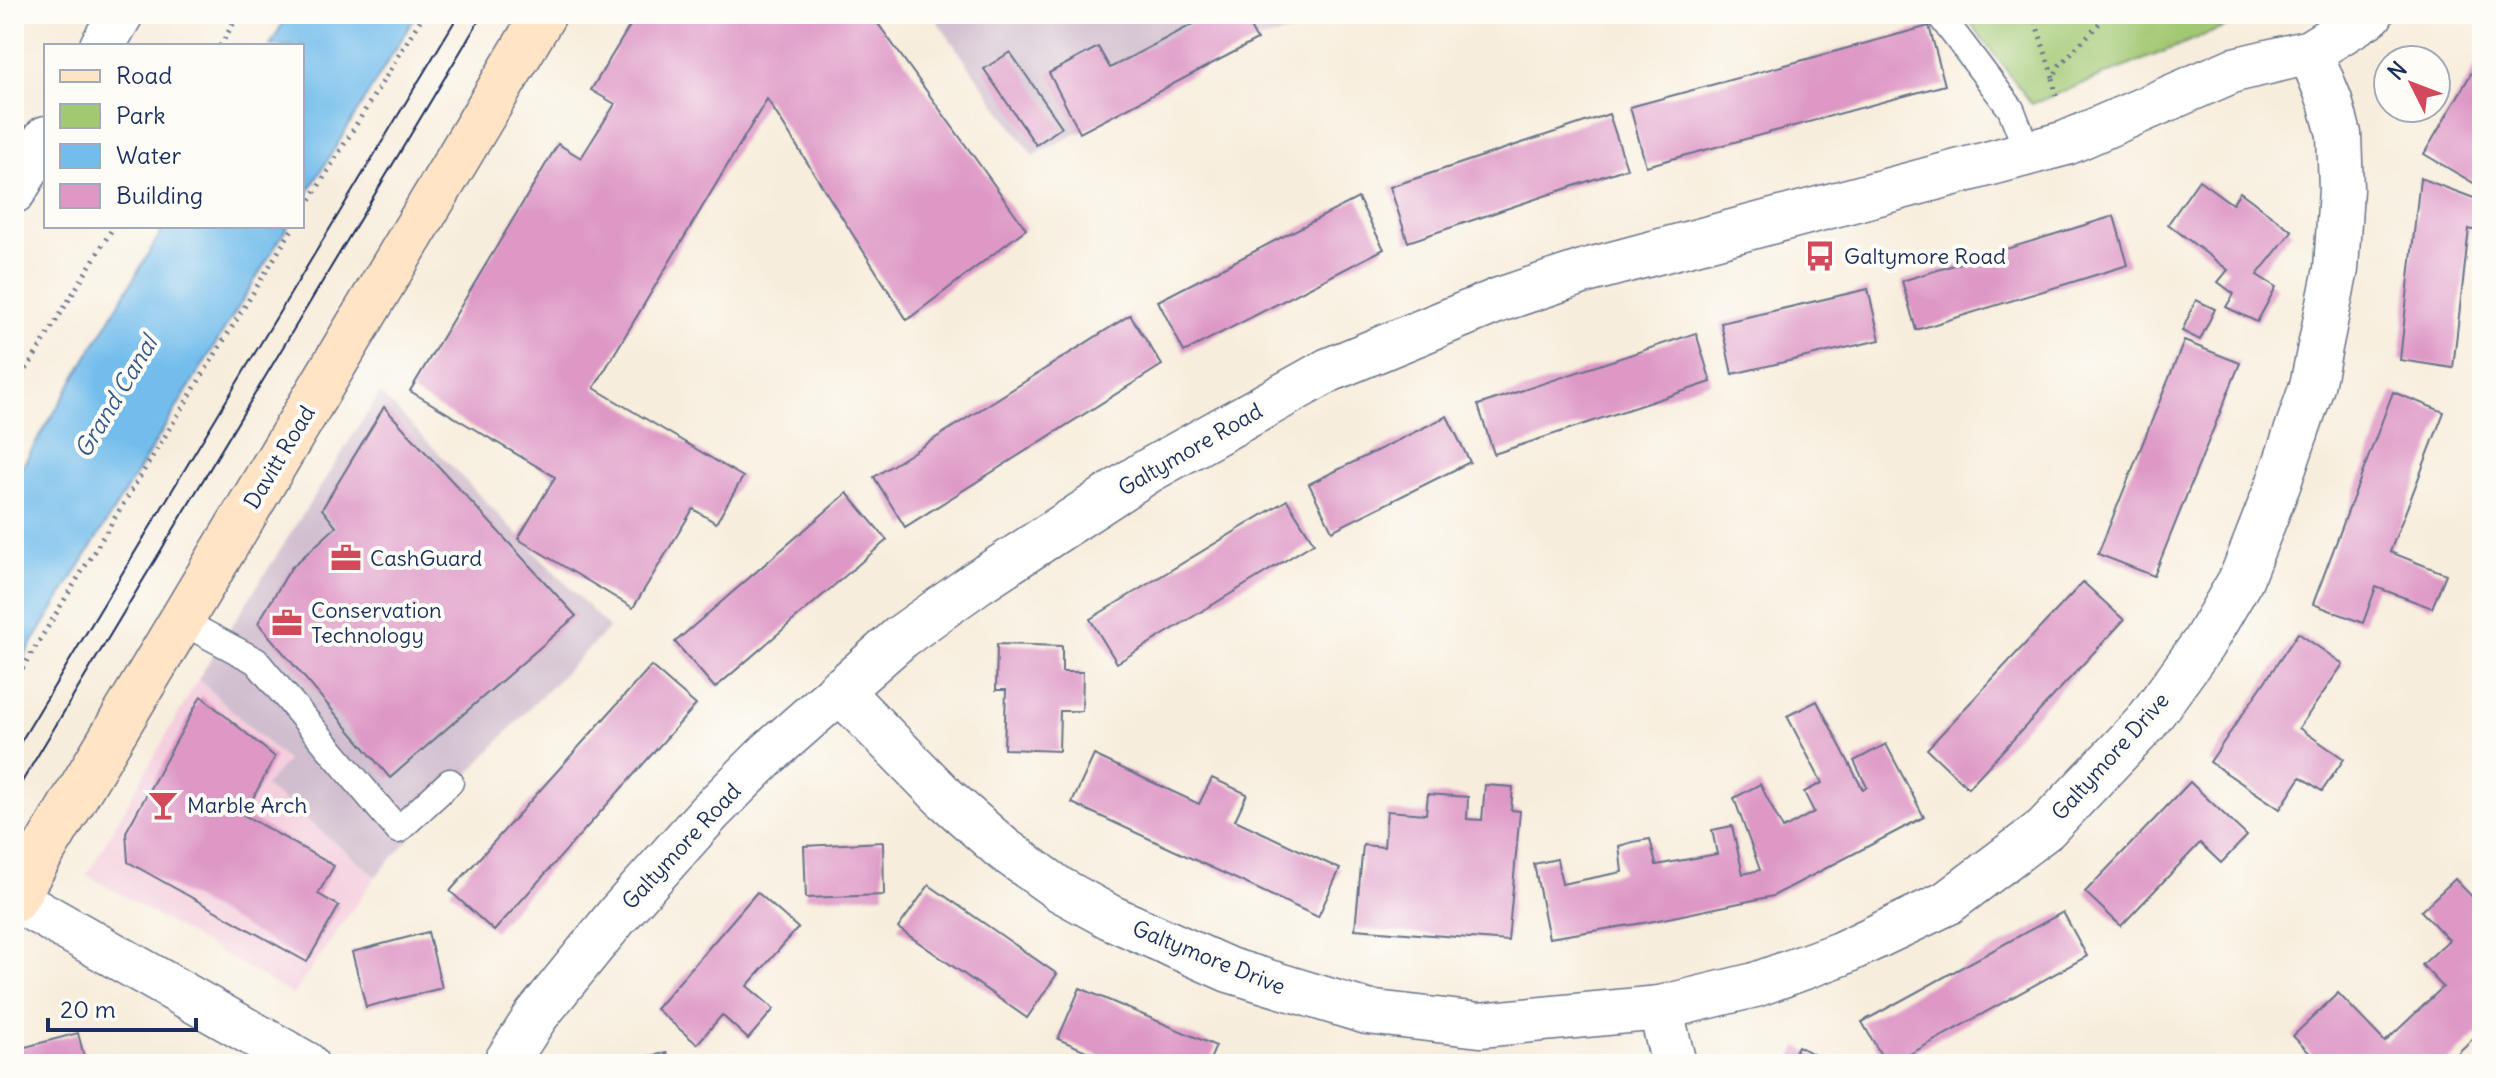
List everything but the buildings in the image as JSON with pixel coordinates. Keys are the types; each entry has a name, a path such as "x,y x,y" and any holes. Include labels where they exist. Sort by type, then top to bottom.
{"main road":[{"name":"Davitt Road","path":"14,900 544,14"}],"street":[{"path":"103,44 121,14"},
{"name":"Galtymore Road","path":"505,1064 545,1005 617,916 699,824 769,753 901,637 978,582 1135,479 1329,370 1499,300 1586,271 2047,149 2234,70 2310,52 2371,14"},
{"name":"Galtymore Drive","path":"839,690 943,796 1013,856 1059,889 1110,917 1229,970 1367,1012 1480,1025 1660,1008 1755,985 1840,954 1947,903 2045,829 2145,724 2203,644 2241,579 2312,386 2336,269 2341,189 2339,134 2330,101 2310,52"},
{"path":"14,191 44,141"},
{"path":"14,900 306,1064"},
{"path":"1660,1008 1674,1064"}],"lane":[{"path":"1939,14 2011,109 2047,149"},
{"path":"181,621 256,661 398,830 450,782"}],"path":[{"path":"221,44 239,14"},
{"path":"304,210 424,14"},
{"path":"2033,14 2053,78 2047,149"},
{"path":"2053,78 2060,65 2108,14"},
{"path":"14,390 113,228"},
{"path":"14,682 293,228"}],"shaded area":[{"path":"932,14 1369,14 1257,40 1033,156"},
{"path":"380,393 609,628 519,719 376,876 265,786 287,761 198,679"},
{"path":"198,679 287,761 266,786 376,876 293,995 87,875"}],"green space":[{"path":"1964,14 2258,14 2032,104"}],"water":[{"path":"288,14 417,14 304,199 304,44 271,44"},
{"name":"Grand Canal","path":"164,228 287,228 14,673 14,480"}],"tram line":[{"path":"14,753 459,14"},
{"path":"14,795 483,14"}],"place":[{"name":"Galtymore Road","path":"1820,256"},
{"name":"CashGuard","path":"346,558"},
{"name":"Conservation Technology","path":"287,623"},
{"name":"Marble Arch","path":"163,805"}]}
